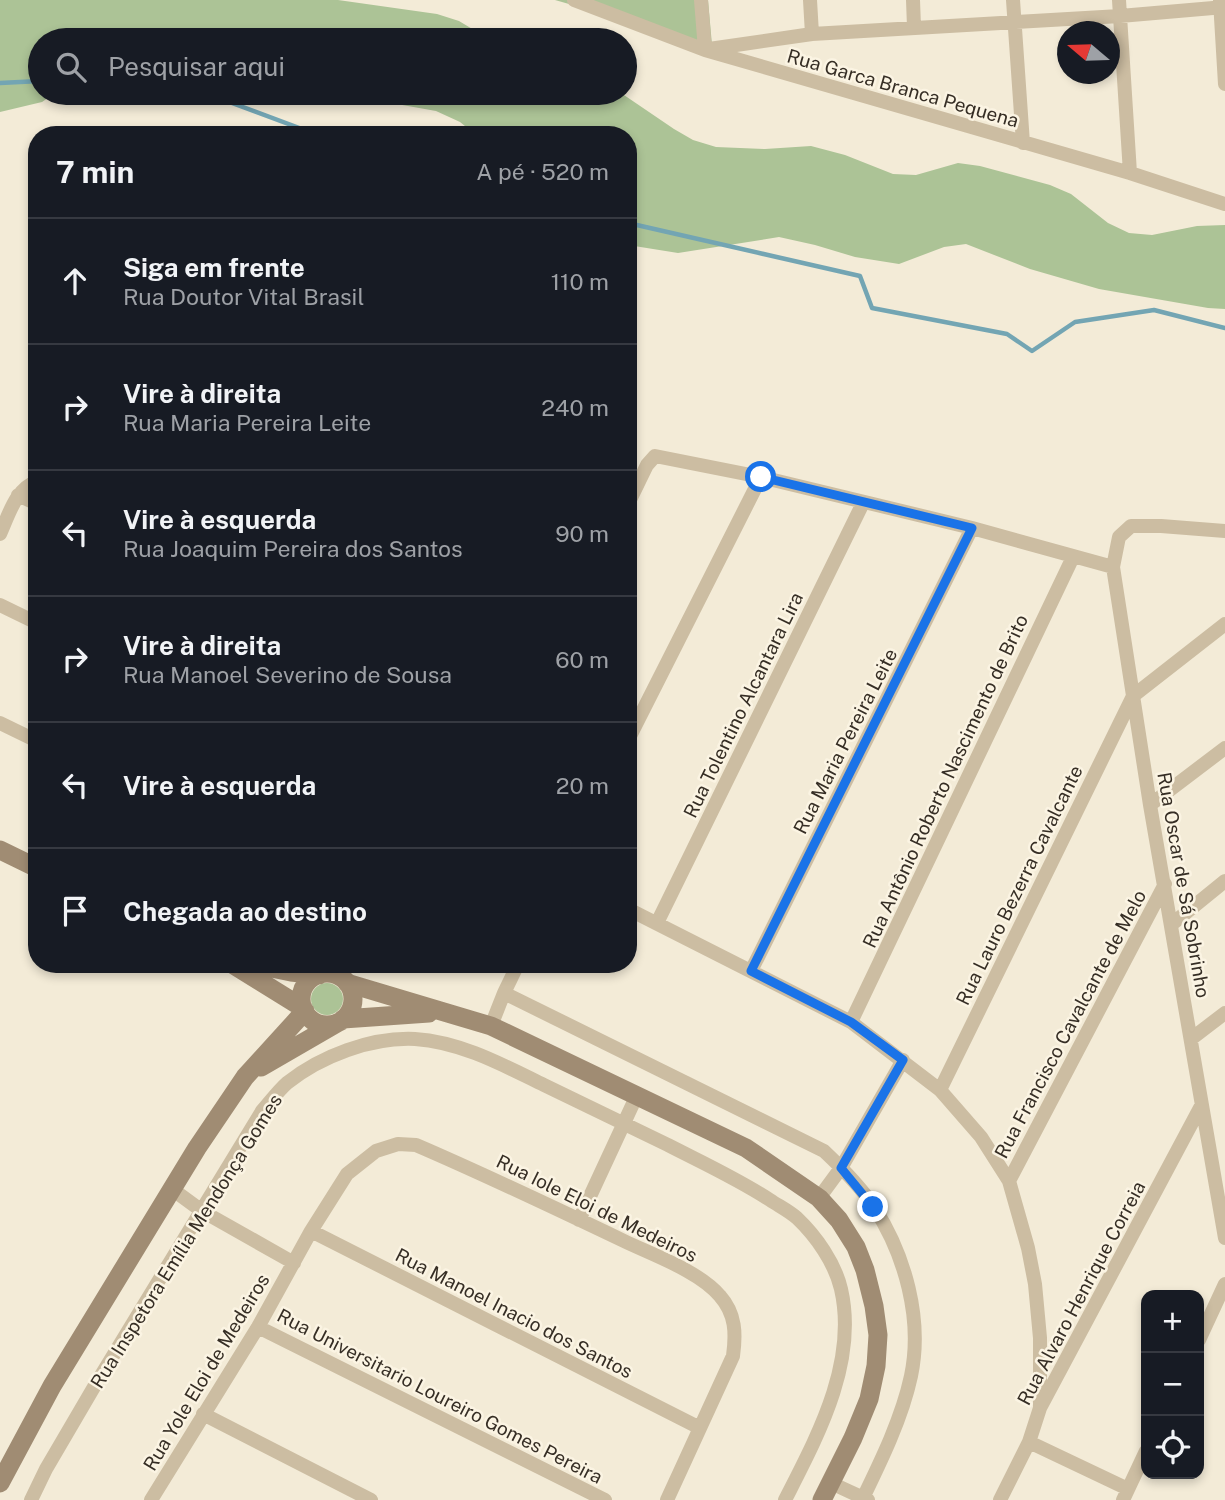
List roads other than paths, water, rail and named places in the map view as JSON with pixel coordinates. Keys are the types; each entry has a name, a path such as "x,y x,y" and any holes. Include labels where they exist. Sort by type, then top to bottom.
{"main road":[{"path":"0,850 28,864"},
{"path":"252,973 304,1010 316,1022 326,1025 340,1021 351,1009 353,1002 347,983 335,974 300,973"},
{"path":"304,1010 304,988 319,975"},
{"name":"Rua Inspetora Emília Mendonça Gomes","path":"347,983 491,1026 746,1148 819,1198 839,1220 856,1247 865,1270 878,1335 876,1366 869,1399 826,1491"},
{"name":"Rua Inspetora Emília Mendonça Gomes","path":"0,1482 52,1386 197,1148 245,1077 304,1010"},
{"name":"Rua Inspetora Emília Mendonça Gomes","path":"245,1077 340,1021 440,1012"}],"street":[{"name":"Rua Garca Branca Pequena","path":"574,0 705,50 1130,173 1225,204"},
{"path":"701,0 705,50 812,34 1120,16 1222,5 1225,84"},
{"path":"810,0 812,34"},
{"path":"913,0 914,27"},
{"path":"1013,0 1023,143"},
{"path":"1119,0 1130,173"},
{"path":"637,486 647,465 655,456 761,477 972,528 1113,567"},
{"path":"637,722 761,477"},
{"path":"0,534 18,495 28,487"},
{"path":"18,495 28,500"},
{"name":"Rua Tolentino Alcantara Lira","path":"657,923 863,503"},
{"name":"Rua Oscar de Sá Sobrinho","path":"1225,531 1131,526 1119,537 1113,567 1201,1106 1219,1158 1225,1238"},
{"name":"Rua Maria Pereira Leite","path":"751,971 972,528"},
{"name":"Rua Antônio Roberto Nascimento de Brito","path":"851,1022 1073,557"},
{"path":"0,605 28,619"},
{"path":"1133,696 1225,624"},
{"name":"Rua Lauro Bezerra Cavalcante","path":"940,1090 1133,696"},
{"path":"0,723 28,737"},
{"path":"1150,805 1225,748"},
{"path":"1172,924 1225,881"},
{"name":"Rua Francisco Cavalcante de Melo","path":"1009,1181 1165,884"},
{"path":"637,913 851,1022 940,1090 981,1137 1009,1181 1028,1248 1035,1284 1040,1338 1040,1408"},
{"path":"491,1026 514,973"},
{"path":"504,993 824,1151 873,1207 898,1254 913,1310 914,1352 911,1374 903,1406 864,1499 826,1491"},
{"path":"1191,1039 1225,1013"},
{"name":"Rua Inspetora Emília Mendonça Gomes","path":"32,1500 46,1469 94,1387 262,1111 284,1085 310,1066 376,1043 412,1039 454,1046 484,1057 745,1184 796,1217 830,1260 841,1289 844,1320 842,1351 832,1398 785,1500"},
{"path":"819,1198 841,1168 903,1060"},
{"path":"579,1220 637,1095"},
{"name":"Rua Alvaro Henrique Correia","path":"1000,1500 1029,1442 1040,1408 1201,1106"},
{"name":"Rua Iole Eloi de Medeiros","path":"294,1263 347,1174 376,1151 398,1144 416,1145 707,1283 729,1310 737,1332 733,1356 667,1500"},
{"path":"172,1189 202,1210 294,1263"},
{"name":"Rua Manoel Inacio dos Santos","path":"312,1231 700,1428"},
{"name":"Rua Yole Eloi de Medeiros","path":"151,1500 294,1263"},
{"path":"1204,1329 1225,1284"},
{"name":"Rua Universitario Loureiro Gomes Pereira","path":"258,1326 605,1500"},
{"path":"203,1414 371,1500"},
{"path":"1029,1442 1126,1495 1141,1462"}],"waterway":[{"path":"0,83 28,82"},
{"path":"237,105 294,126"},
{"path":"637,225 860,276 872,308 1007,334 1032,351 1075,322 1154,310 1225,328"}]}
